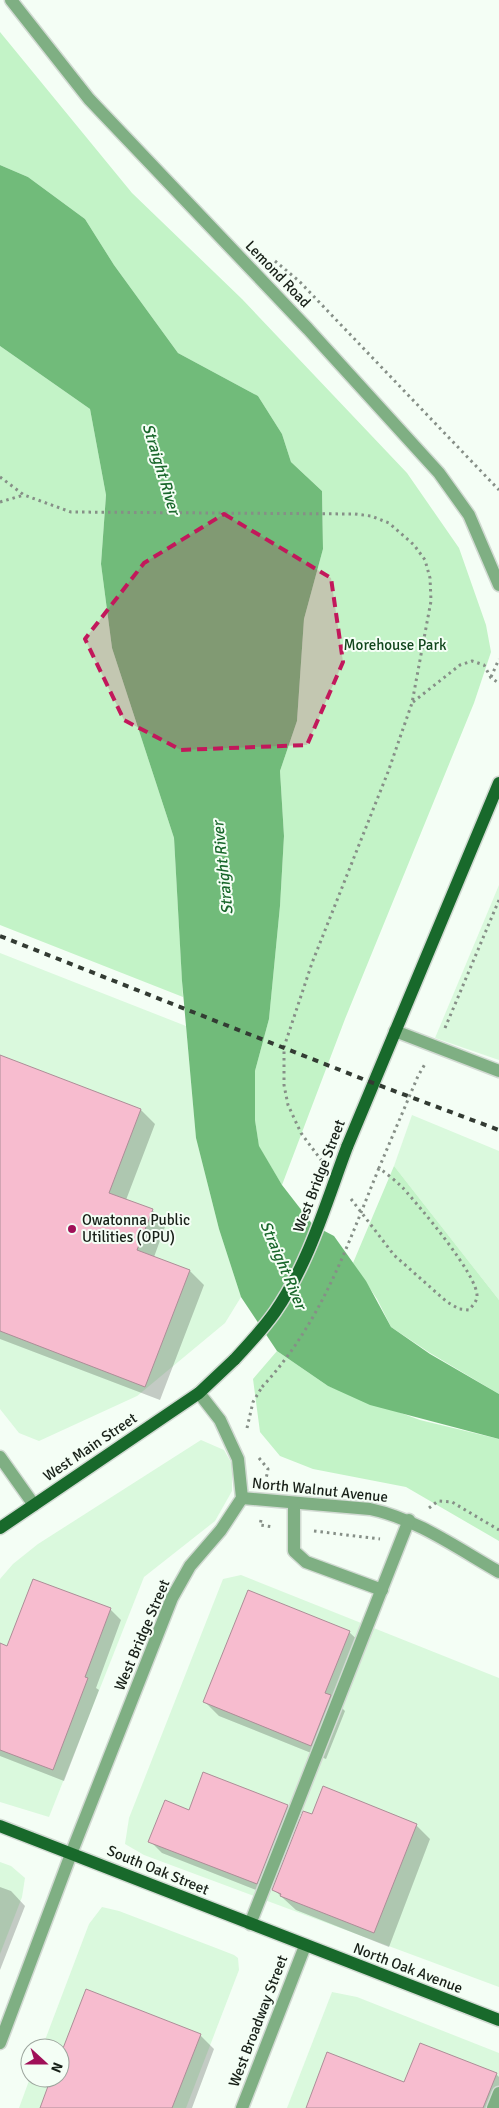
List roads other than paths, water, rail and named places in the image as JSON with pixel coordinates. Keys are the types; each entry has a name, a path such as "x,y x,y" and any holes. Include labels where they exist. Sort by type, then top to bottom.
{"main road":[{"name":"West Bridge Street","path":"199,1392 235,1359 265,1325 287,1292 314,1236 395,1031 499,783"},
{"name":"West Main Street","path":"0,1528 199,1392"},
{"name":"South Oak Street","path":"0,1826 305,1946"},
{"name":"North Oak Avenue","path":"305,1946 499,2020"}],"street":[{"name":"Lemond Road","path":"11,0 88,99 308,329 439,473 469,515 499,585"},
{"path":"395,1031 499,1072"},
{"path":"199,1392 220,1420 238,1459 242,1498"},
{"path":"0,1457 34,1505"},
{"name":"North Walnut Avenue","path":"242,1498 370,1509 409,1520 499,1572"},
{"name":"West Bridge Street","path":"0,2043 172,1598 190,1566 221,1530 242,1498"},
{"path":"294,1502 294,1551 306,1562 382,1590"},
{"path":"250,1924 409,1520"},
{"name":"West Broadway Street","path":"242,2108 305,1946"},
{"path":"493,2108 499,2093"}],"water":[{"name":"Straight River","path":"0,165 28,177 85,219 114,265 178,353 258,396 282,434 291,462 322,491 323,549 304,619 297,721 280,771 284,836 280,906 269,1019 255,1071 255,1120 259,1146 282,1185 313,1225 334,1236 366,1281 391,1327 430,1354 499,1394 499,1439 370,1405 328,1386 277,1351 241,1297 219,1229 196,1138 182,981 174,838 112,648 101,564 106,495 90,409 0,346"}],"railway":[{"path":"0,936 373,1083 499,1130"}],"place":[{"name":"Owatonna Public Utilities (OPU)","path":"72,1229"}],"park label":[{"name":"Morehouse Park","path":"395,645"}]}
